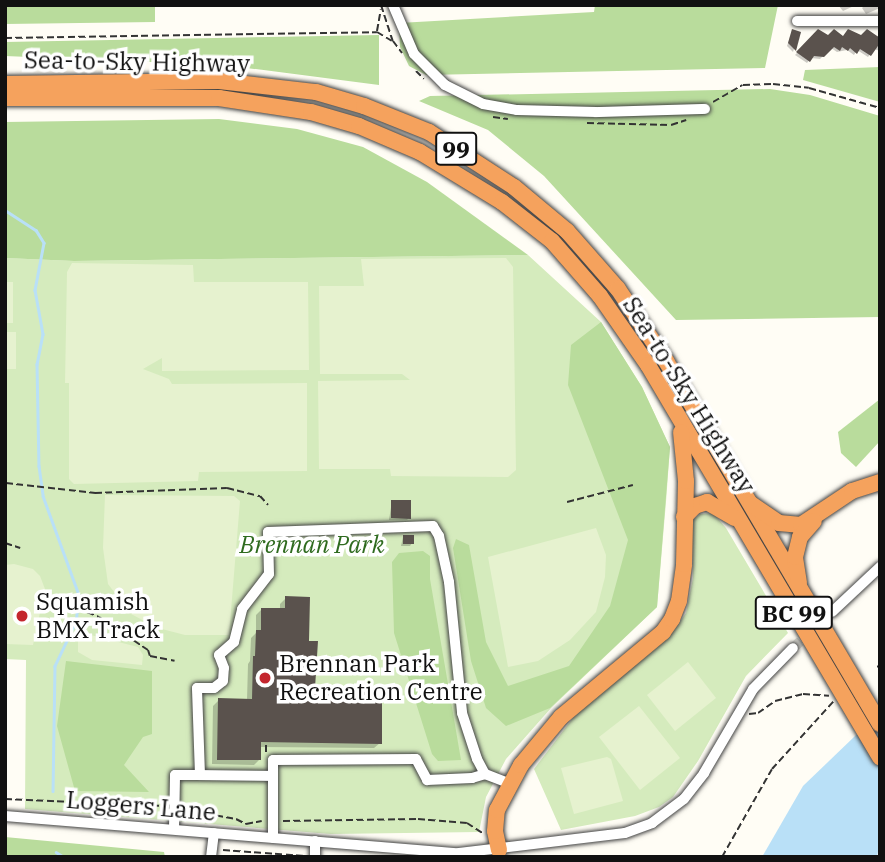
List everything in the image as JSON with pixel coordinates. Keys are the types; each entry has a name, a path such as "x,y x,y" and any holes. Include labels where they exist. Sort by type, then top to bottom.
{"highway":[{"name":"Sea-to-Sky Highway","path":"5,84 219,82 316,92 364,106 429,132 514,187 567,231 618,289 666,362 880,724"},
{"name":"Sea-to-Sky Highway","path":"5,98 219,98 311,112 359,126 420,152 502,202 552,241 600,296 648,365 740,522 841,704 880,757"},
{"path":"499,853 495,831 497,810 509,783 561,718 663,632 671,619 682,585 685,449 677,416"},
{"path":"746,500 779,523 801,525 852,491 880,482"},
{"path":"684,517 695,506 707,502 740,522"},
{"path":"800,592 795,557 800,537 821,513"}],"street":[{"path":"385,6 414,54 445,85 483,104 530,111 705,109"},
{"path":"797,21 880,21"},
{"path":"200,775 197,688 214,688 223,681 224,668 219,655 234,642 242,609 269,573 268,532 433,526 439,536 449,582 462,713 477,759 485,774"},
{"path":"832,612 880,567"},
{"path":"499,853 609,836 639,829 664,816 684,799 704,773 753,689 793,648"},
{"path":"273,838 273,760 416,759 427,780 472,778 485,774 509,783"},
{"path":"174,830 175,775 273,776"},
{"name":"Loggers Lane","path":"5,816 459,853 499,853"},
{"path":"211,853 214,833"},
{"path":"315,856 316,841"}],"path":[{"path":"377,32 385,6"},
{"path":"385,6 393,41"},
{"path":"5,38 377,32 393,41 406,58"},
{"path":"413,67 429,83"},
{"path":"583,122 671,125 690,119 722,95 743,85 773,84 809,88 880,107"},
{"path":"486,115 511,120"},
{"path":"6,483 95,493 227,488 260,496 268,505"},
{"path":"567,502 633,485"},
{"path":"5,543 20,548"},
{"path":"58,600 99,617 148,650 150,656 175,661"},
{"path":"722,857 772,769 841,704 826,694 803,694 775,701 758,713 745,712"},
{"path":"5,799 169,806"},
{"path":"184,810 236,819 249,825 262,821"},
{"path":"278,821 418,819 467,823 485,835"},
{"path":"211,853 315,856"}],"green space":[{"path":"5,5 155,5 155,22 5,24"},
{"path":"595,5 778,5 765,68 426,75 409,66 400,47 399,23 594,12"},
{"path":"379,35 379,85 224,65 5,56 5,42"},
{"path":"880,67 880,102 803,80 805,70"},
{"path":"770,89 810,95 880,116 880,317 676,320 544,176 488,130 419,101 430,96"},
{"path":"219,119 297,129 363,147 427,182 528,255 74,261 5,258 5,122"},
{"name":"Brennan Park","path":"528,255 601,322 642,387 670,447 666,502 657,607 551,708 506,759 486,797 479,832 331,834 25,809 26,660 5,659 5,258 74,261"},
{"path":"506,258 513,267 516,470 508,477 391,476 390,469 319,469 318,381 410,380 402,374 320,374 319,286 364,286 361,259"},
{"path":"72,263 193,265 194,282 308,282 309,370 162,371 162,358 143,369 169,379 172,384 307,383 307,471 199,472 198,481 74,484 69,479 69,383 65,383 67,272"},
{"path":"5,282 13,282 13,323 5,323"},
{"path":"601,322 642,387 670,447 657,607 550,708 506,726 486,708 471,661 453,548 456,539 469,545 486,642 508,686 569,666 610,606 628,540 568,385 571,345"},
{"path":"5,332 16,332 16,369 5,369"},
{"path":"880,399 880,441 856,467 841,453 838,432"},
{"path":"105,495 234,496 240,501 229,635 185,635 158,628 131,614 108,584 103,548"},
{"path":"713,513 726,528 788,633 746,676 698,761 673,797 659,807 635,816 561,830 534,769 573,718 604,685 675,629 686,613 693,578 692,521 700,514"},
{"path":"596,528 606,555 605,577 596,612 570,640 538,661 508,667 488,557"},
{"path":"423,551 430,556 430,579 461,760 438,761 432,754 394,633 392,562 399,553"},
{"name":"Squamish BMX Track","path":"14,564 33,569 40,576 45,589 33,645 5,644 5,565"},
{"path":"83,633 138,647 143,655 142,665 92,660 78,652 78,639"},
{"path":"66,661 152,671 152,734 143,737 124,765 149,792 75,791 57,726"},
{"path":"688,662 716,698 675,731 647,695"},
{"path":"639,706 680,758 640,790 599,737"},
{"path":"607,757 611,759 623,801 574,814 561,768"},
{"path":"5,837 164,852 165,857 5,857"}],"water":[{"path":"880,712 880,842 877,857 762,857 803,786"}],"building":[{"path":"792,29 801,32 796,51 788,43"},
{"path":"818,29 828,35 834,29 843,36 848,29 861,35 867,29 880,38 880,43 871,56 860,49 857,54 850,48 848,51 842,47 840,51 834,47 824,57 814,56 810,62 796,52"},
{"path":"391,500 411,500 411,519 391,518"},
{"path":"403,535 414,535 414,544 403,544"},
{"name":"Brennan Park Recreation Centre","path":"285,596 310,597 309,641 318,641 315,688 382,688 382,744 261,742 261,760 217,760 218,698 252,699 253,656 256,630 261,630 261,608 285,608"}],"waterway":[{"path":"5,210 36,230 44,243 35,290 43,334 37,364 39,466 43,496 79,595 76,622 55,666 53,791"},
{"path":"56,852 64,857"}],"tunnel":[{"path":"793,648 832,612"}],"place":[{"name":"Squamish BMX Track","path":"22,616"},
{"name":"Brennan Park Recreation Centre","path":"265,678"}]}
